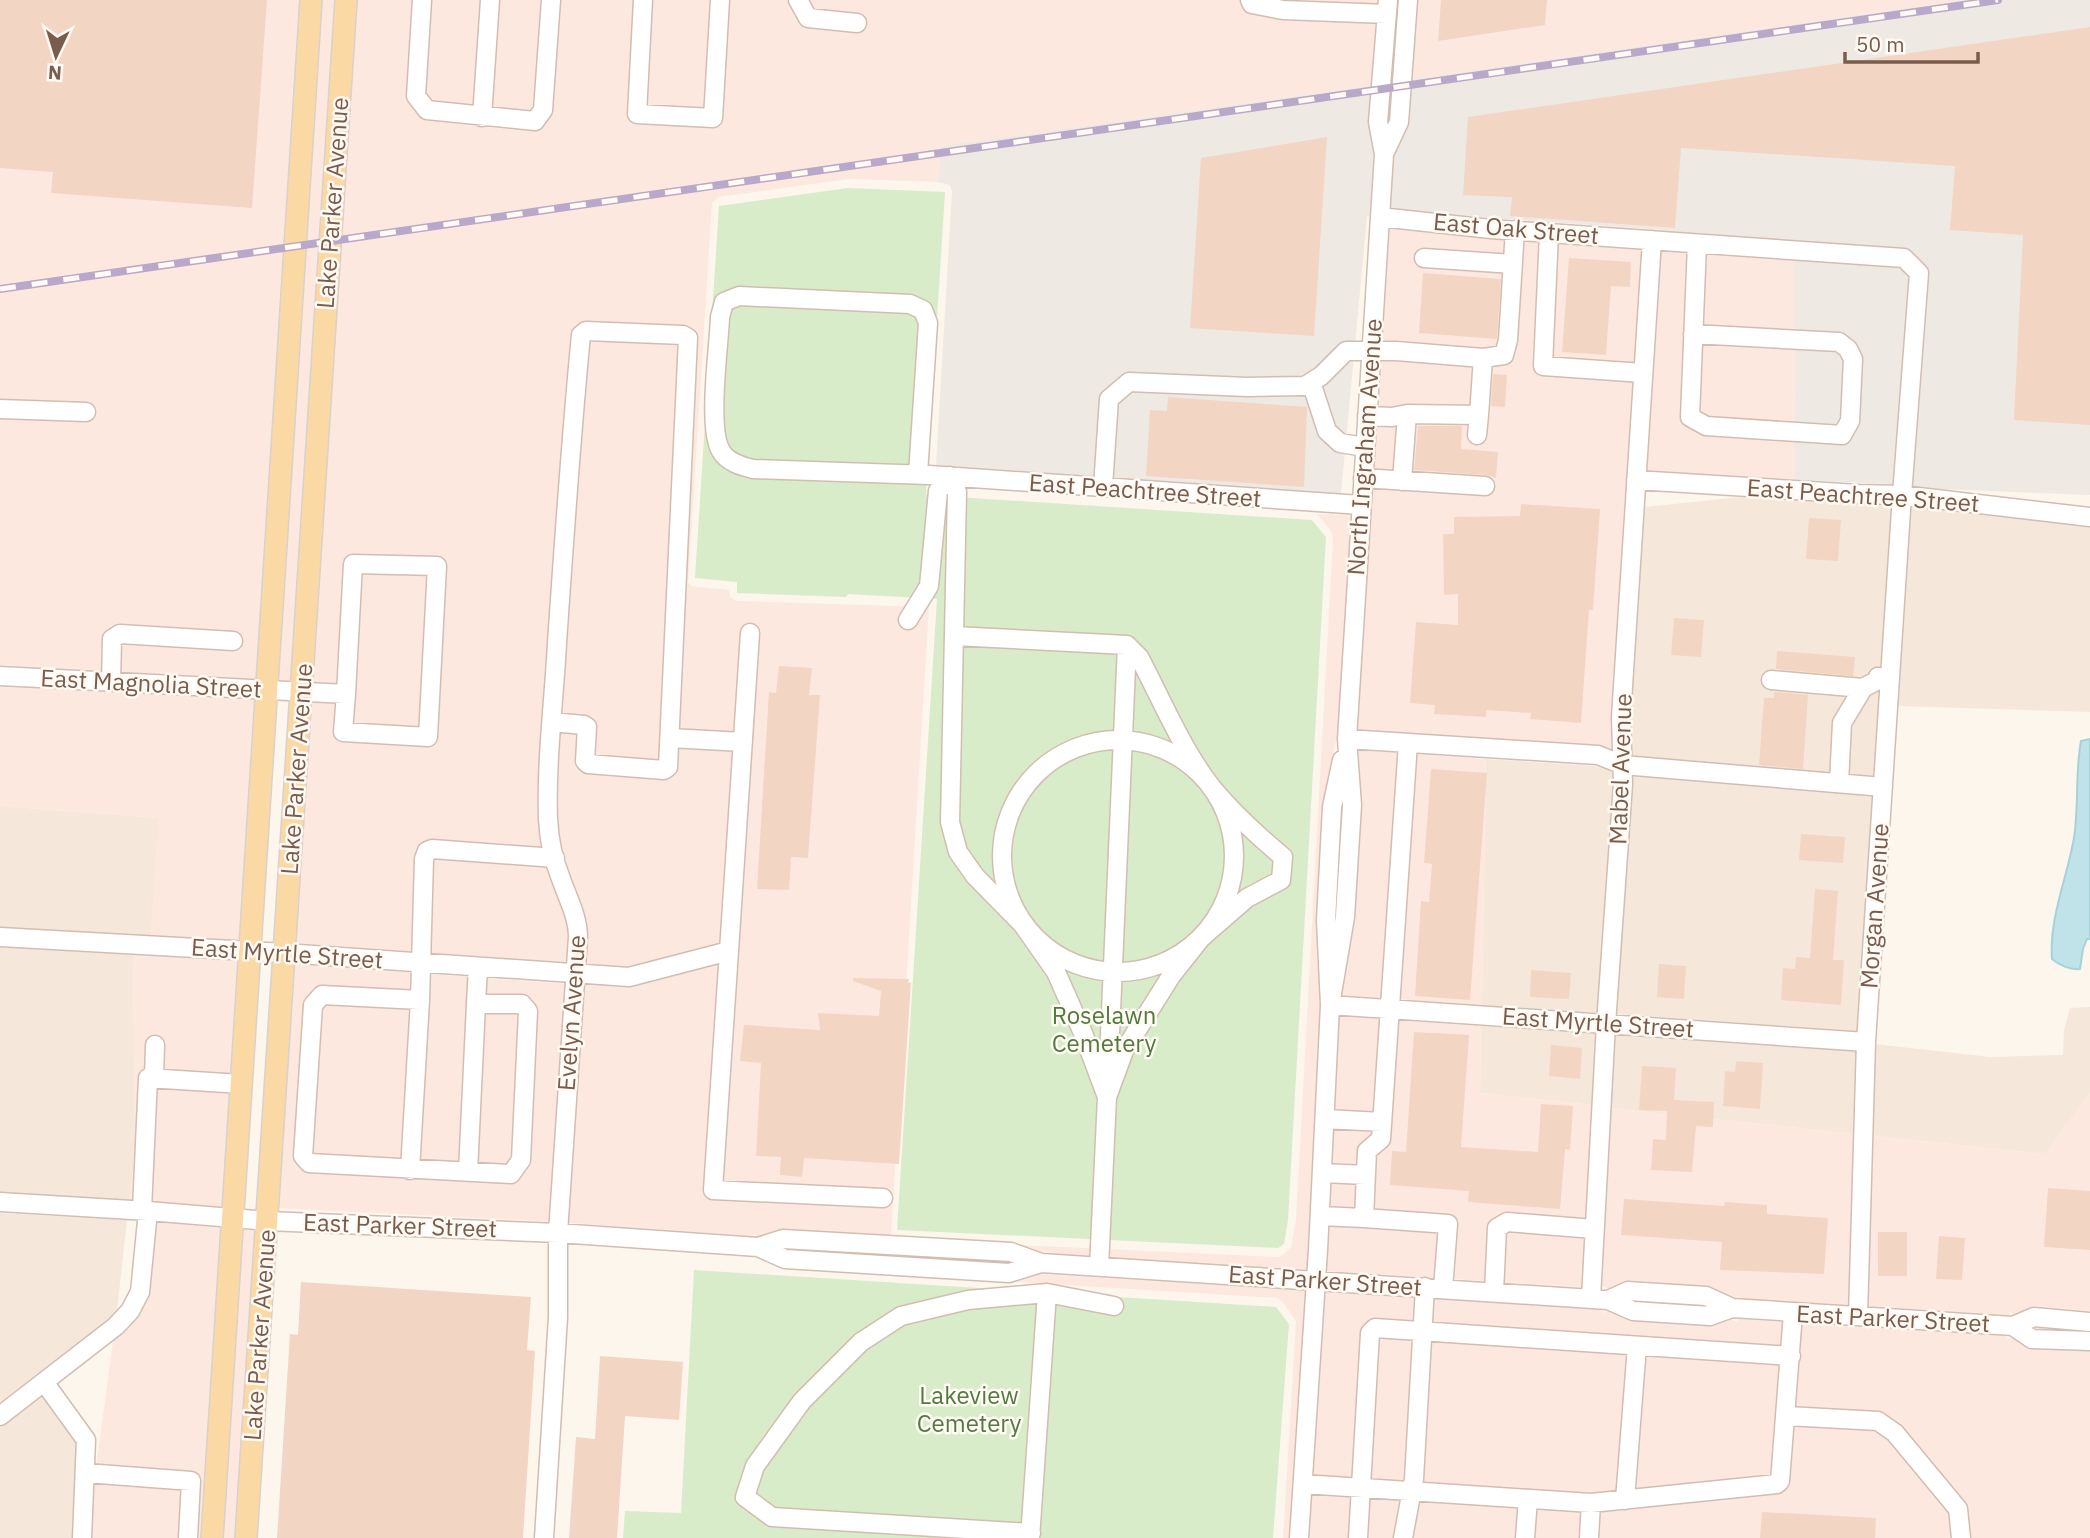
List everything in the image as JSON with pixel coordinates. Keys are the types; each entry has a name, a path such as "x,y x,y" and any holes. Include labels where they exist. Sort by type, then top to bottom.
{"main road":[{"name":"Lake Parker Avenue","path":"212,1538 311,0"},
{"name":"Lake Parker Avenue","path":"246,1538 346,0"}],"street":[{"path":"422,0 416,96 427,110 535,121 543,110 551,0"},
{"path":"482,117 490,0"},
{"path":"643,0 637,114 713,118 720,0"},
{"path":"798,0 808,18 856,23"},
{"path":"1250,0 1252,4 1283,10 1387,7"},
{"name":"North Ingraham Avenue","path":"1384,154 1399,122 1408,0"},
{"name":"North Ingraham Avenue","path":"1299,1538 1325,1119 1330,1005 1326,920 1332,807 1347,739 1384,154 1378,122 1387,7"},
{"name":"East Oak Street","path":"1380,217 1697,244"},
{"path":"1103,487 1110,399 1129,382 1247,387 1305,386 1321,376 1346,351 1483,358 1504,355 1508,340 1515,230"},
{"path":"1549,233 1543,366 1643,373"},
{"name":"Mabel Avenue","path":"1599,1299 1594,1228 1623,765 1621,717 1652,240"},
{"path":"1693,334 1839,342 1848,349 1853,359 1850,421 1847,429 1842,435 1706,426 1690,417 1693,334 1697,244"},
{"name":"Morgan Avenue","path":"1697,244 1904,258 1919,273 1866,1042 1858,1316"},
{"path":"1424,258 1513,264"},
{"name":"East Peachtree Street","path":"923,475 928,323 923,310 910,304 738,296 724,302 720,317 714,434 721,453 734,464 753,469 950,476 1362,505"},
{"name":"Evelyn Avenue","path":"544,1538 558,1317 558,1233 578,923 555,858 548,823 552,722 578,367 581,335 586,331 683,335 688,338 670,738"},
{"path":"1477,435 1483,358"},
{"path":"1311,382 1327,430 1340,443 1365,447"},
{"path":"0,409 86,412"},
{"path":"1402,481 1407,414"},
{"path":"1367,416 1479,415"},
{"path":"908,620 929,586 938,491 950,476 957,492 950,822 958,852 975,876 1023,925 1048,950 1079,966 1112,972 1145,969 1175,958 1247,898 1281,880 1283,857 1252,830 1188,763 1157,746 1123,739 1085,744 1051,760 1024,785 1007,818 1000,855 1006,892 1023,925 1056,972 1107,1097"},
{"path":"1363,478 1485,486"},
{"name":"East Peachtree Street","path":"1636,480 1858,495 1902,495 2090,517"},
{"path":"353,564 437,566 429,737 343,732 346,694 353,564"},
{"path":"750,633 713,1189 883,1199"},
{"path":"111,682 112,639 120,634 233,641"},
{"path":"954,636 1127,645 1139,657 1192,758 1213,788 1228,817 1235,849 1232,881 1221,912 1171,976 1124,1052 1107,1097"},
{"path":"1099,1267 1127,645"},
{"name":"East Magnolia Street","path":"0,676 346,694"},
{"path":"1839,783 1842,723 1863,688 1878,677 1890,678"},
{"path":"1772,680 1863,688"},
{"path":"552,722 587,727 585,761 588,764 664,770 668,767 670,738 743,742"},
{"path":"1347,739 1598,755 1623,765 1883,788"},
{"path":"1364,1218 1367,1152 1381,1139 1408,743"},
{"path":"410,1170 420,1000 424,859 427,851 432,849 555,858"},
{"name":"East Myrtle Street","path":"0,937 285,953 629,977 729,951"},
{"path":"468,1172 478,967"},
{"path":"420,1000 323,995 313,1005 303,1156 309,1163 511,1174 520,1160 528,1011 522,1004 476,1004"},
{"name":"East Myrtle Street","path":"1330,1005 1866,1042"},
{"path":"154,1078 155,1045"},
{"path":"0,1416 116,1326 130,1311 140,1292 148,1078 241,1084"},
{"path":"1325,1119 1382,1122"},
{"path":"1322,1173 1366,1175"},
{"name":"East Parker Street","path":"0,1202 267,1221 558,1233 758,1247 785,1259 1009,1273 1041,1263 1316,1280 1599,1299 1633,1311 1710,1316 1732,1308 2013,1326 2034,1317 2090,1322"},
{"path":"1320,1216 1448,1224 1423,1332 1412,1492 1404,1538"},
{"path":"1494,1292 1497,1228 1507,1222 1594,1228"},
{"path":"1047,1293 1030,1536 772,1517 745,1497 755,1466 803,1401 861,1342 901,1316 968,1300 1047,1293 1114,1306"},
{"path":"1303,1484 1591,1503 1777,1484 1780,1481 1787,1416 1793,1313"},
{"name":"East Parker Street","path":"2013,1326 2032,1339 2090,1341"},
{"path":"1358,1538 1370,1333 1375,1328 1791,1356"},
{"path":"1625,1500 1637,1346"},
{"path":"44,1382 86,1440 82,1538"},
{"path":"1787,1416 1878,1421 1895,1433 1958,1509 1961,1538"},
{"path":"86,1473 215,1483"},
{"path":"188,1538 191,1481"},
{"path":"1525,1538 1528,1499"},
{"path":"1588,1538 1591,1503"}],"shaded area":[{"path":"0,0 302,0 258,679 0,665"},
{"path":"320,0 337,0 294,682 276,680"},
{"path":"355,0 413,0 407,96 420,117 472,126 534,131 542,127 552,111 560,0 1379,0 1372,85 941,146 938,182 849,179 718,197 712,203 688,583 691,586 729,590 730,597 737,601 929,607 891,1235 783,1229 752,1236 559,1222 277,1208 293,964 582,985 584,964 295,943"},
{"path":"431,0 481,0 473,105 431,100 426,93"},
{"path":"499,0 542,0 534,106 531,110 492,107"},
{"path":"1417,0 1964,0 1412,79"},
{"path":"1964,0 2090,0 2090,495 1795,480 1794,259 1661,246 1661,230 1390,208 1394,156 1408,123 1412,79"},
{"path":"1372,85 1369,122 1375,153 1372,159 1375,160 1371,216 1367,216 1341,494 936,465 952,192 950,185 938,182 941,146"},
{"path":"1389,228 1490,239 1642,250 1612,716 1613,748 1357,730"},
{"path":"1661,246 1794,259 1795,480 1646,471"},
{"path":"1741,497 1892,505 1858,1031 1616,1014 1632,785 1630,717 1644,507"},
{"path":"1910,506 2090,527 2090,712 1897,706"},
{"path":"1317,514 1352,515 1338,730 1323,807 1317,920 1321,1005 1308,1270 1048,1254 1047,1251 1041,1253 1019,1245 1278,1257 1291,1247 1296,1220 1333,538 1331,531"},
{"path":"0,686 257,700 242,940 151,936 158,818 0,806"},
{"path":"1357,750 1486,759 1482,1005 1341,995 1354,917 1361,806"},
{"path":"1486,759 1596,766 1614,773 1598,1013 1482,1005"},
{"path":"0,806 159,818 151,936 0,928"},
{"path":"0,947 133,955 135,1146 130,1200 0,1192"},
{"path":"133,955 240,961 224,1207 130,1200 135,1146"},
{"path":"2090,1007 2090,1093 2045,1154 1873,1136 1875,1044 1990,1057 2063,1055 2064,1030 2070,1008"},
{"path":"1339,1016 1481,1026 1480,1093 1592,1105 1582,1287 1326,1271"},
{"path":"1481,1026 1596,1034 1592,1105 1480,1093"},
{"path":"1614,1035 1857,1051 1855,1134 1610,1108"},
{"path":"2090,1093 2090,1311 2035,1306 2014,1314 2010,1312 2008,1315 1868,1306 1873,1136 2045,1154"},
{"path":"1610,1108 1855,1134 1850,1306 1739,1299 1738,1296 1733,1298 1707,1286 1629,1280 1608,1289 1604,1286 1600,1289"},
{"path":"0,1213 127,1220 117,1311 0,1403"},
{"path":"156,1222 223,1228 202,1538 91,1538 95,1475 113,1341 136,1318 148,1298"},
{"path":"241,1229 257,1231 237,1538 221,1538"},
{"path":"1040,1274 1307,1290 1290,1538 1283,1538 1296,1321 1282,1301 1277,1298 1016,1282"},
{"path":"1325,1291 1602,1309 1603,1313 1608,1311 1632,1321 1709,1326 1731,1319 1737,1322 1738,1319 2006,1336 2007,1339 2012,1337 2032,1349 2090,1351 2090,1538 1309,1538"},
{"path":"43,1396 77,1443 73,1538 0,1538 0,1428"}],"green space":[{"name":"Roselawn Cemetery","path":"848,188 945,192 926,495 1312,520 1326,537 1288,1220 1284,1244 1278,1248 897,1230 937,599 848,594 846,597 737,593 737,582 695,578 719,206"},
{"name":"Lakeview Cemetery","path":"694,1270 1276,1307 1289,1324 1273,1538 623,1538 625,1511 681,1513"}],"water":[{"path":"2090,739 2090,939 2087,939 2083,949 2080,969 2076,969 2065,967 2052,959 2052,944 2056,913 2074,838 2081,741"}],"building":[{"path":"0,0 267,0 252,208 51,193 53,172 0,168"},
{"path":"1441,0 1547,0 1545,25 1438,41"},
{"path":"2090,27 2090,425 2014,420 2023,235 1950,230 1955,166 1681,148 1675,228 1510,216 1512,197 1463,195 1468,117"},
{"path":"1327,137 1314,336 1190,328 1201,158"},
{"path":"1569,258 1631,262 1630,287 1611,286 1606,355 1562,352"},
{"path":"1423,273 1501,279 1497,339 1419,333"},
{"path":"1493,374 1507,375 1505,407 1491,406"},
{"path":"1168,397 1307,407 1304,487 1146,476 1150,410 1167,411"},
{"path":"1418,426 1462,426 1461,449 1498,452 1496,478 1414,470"},
{"path":"1521,504 1600,509 1581,723 1530,719 1531,713 1486,710 1486,717 1434,714 1435,705 1410,703 1416,622 1458,625 1458,594 1444,595 1443,534 1454,534 1454,517 1520,516"},
{"path":"1809,518 1841,520 1838,561 1806,559"},
{"path":"1674,618 1704,620 1701,657 1671,655"},
{"path":"1777,651 1855,657 1853,676 1776,669"},
{"path":"779,666 812,668 809,695 820,695 808,858 791,857 789,890 757,889 769,692 776,693"},
{"path":"1774,692 1808,695 1803,769 1759,765 1764,698 1774,698"},
{"path":"1431,769 1487,773 1470,1000 1415,996 1421,901 1429,902 1432,864 1424,863"},
{"path":"1801,834 1845,837 1843,863 1799,860"},
{"path":"1815,889 1838,891 1833,960 1844,960 1841,1005 1781,1000 1783,968 1795,969 1796,957 1810,958"},
{"path":"1659,964 1686,966 1684,999 1657,997"},
{"path":"1531,970 1571,973 1569,999 1530,997"},
{"path":"853,978 909,979 908,983 911,982 899,1164 804,1158 802,1177 780,1175 781,1157 756,1156 761,1063 740,1061 744,1025 820,1030 818,1013 879,1016 881,991 853,981"},
{"path":"1414,1032 1469,1035 1461,1147 1538,1152 1541,1104 1573,1106 1570,1150 1565,1149 1560,1209 1468,1202 1469,1191 1390,1185 1392,1151 1406,1152"},
{"path":"1551,1045 1582,1048 1580,1079 1549,1076"},
{"path":"1736,1061 1763,1063 1760,1109 1723,1106 1725,1071 1735,1072"},
{"path":"1642,1066 1676,1068 1674,1100 1714,1102 1713,1127 1696,1126 1692,1172 1651,1170 1653,1139 1666,1140 1667,1111 1639,1110"},
{"path":"2048,1188 2090,1191 2090,1250 2044,1247"},
{"path":"1624,1199 1724,1206 1725,1202 1767,1205 1767,1214 1828,1218 1824,1274 1720,1270 1722,1242 1621,1235"},
{"path":"1878,1232 1907,1232 1907,1276 1878,1276"},
{"path":"1939,1236 1965,1238 1962,1280 1936,1279"},
{"path":"301,1282 531,1297 527,1350 535,1351 523,1538 277,1538 290,1334 298,1335"},
{"path":"600,1356 683,1362 679,1420 625,1416 617,1538 569,1538 576,1437 595,1439"},
{"path":"1762,1512 1876,1518 1875,1538 1760,1538"}],"railway":[{"path":"0,289 1998,0"}]}
